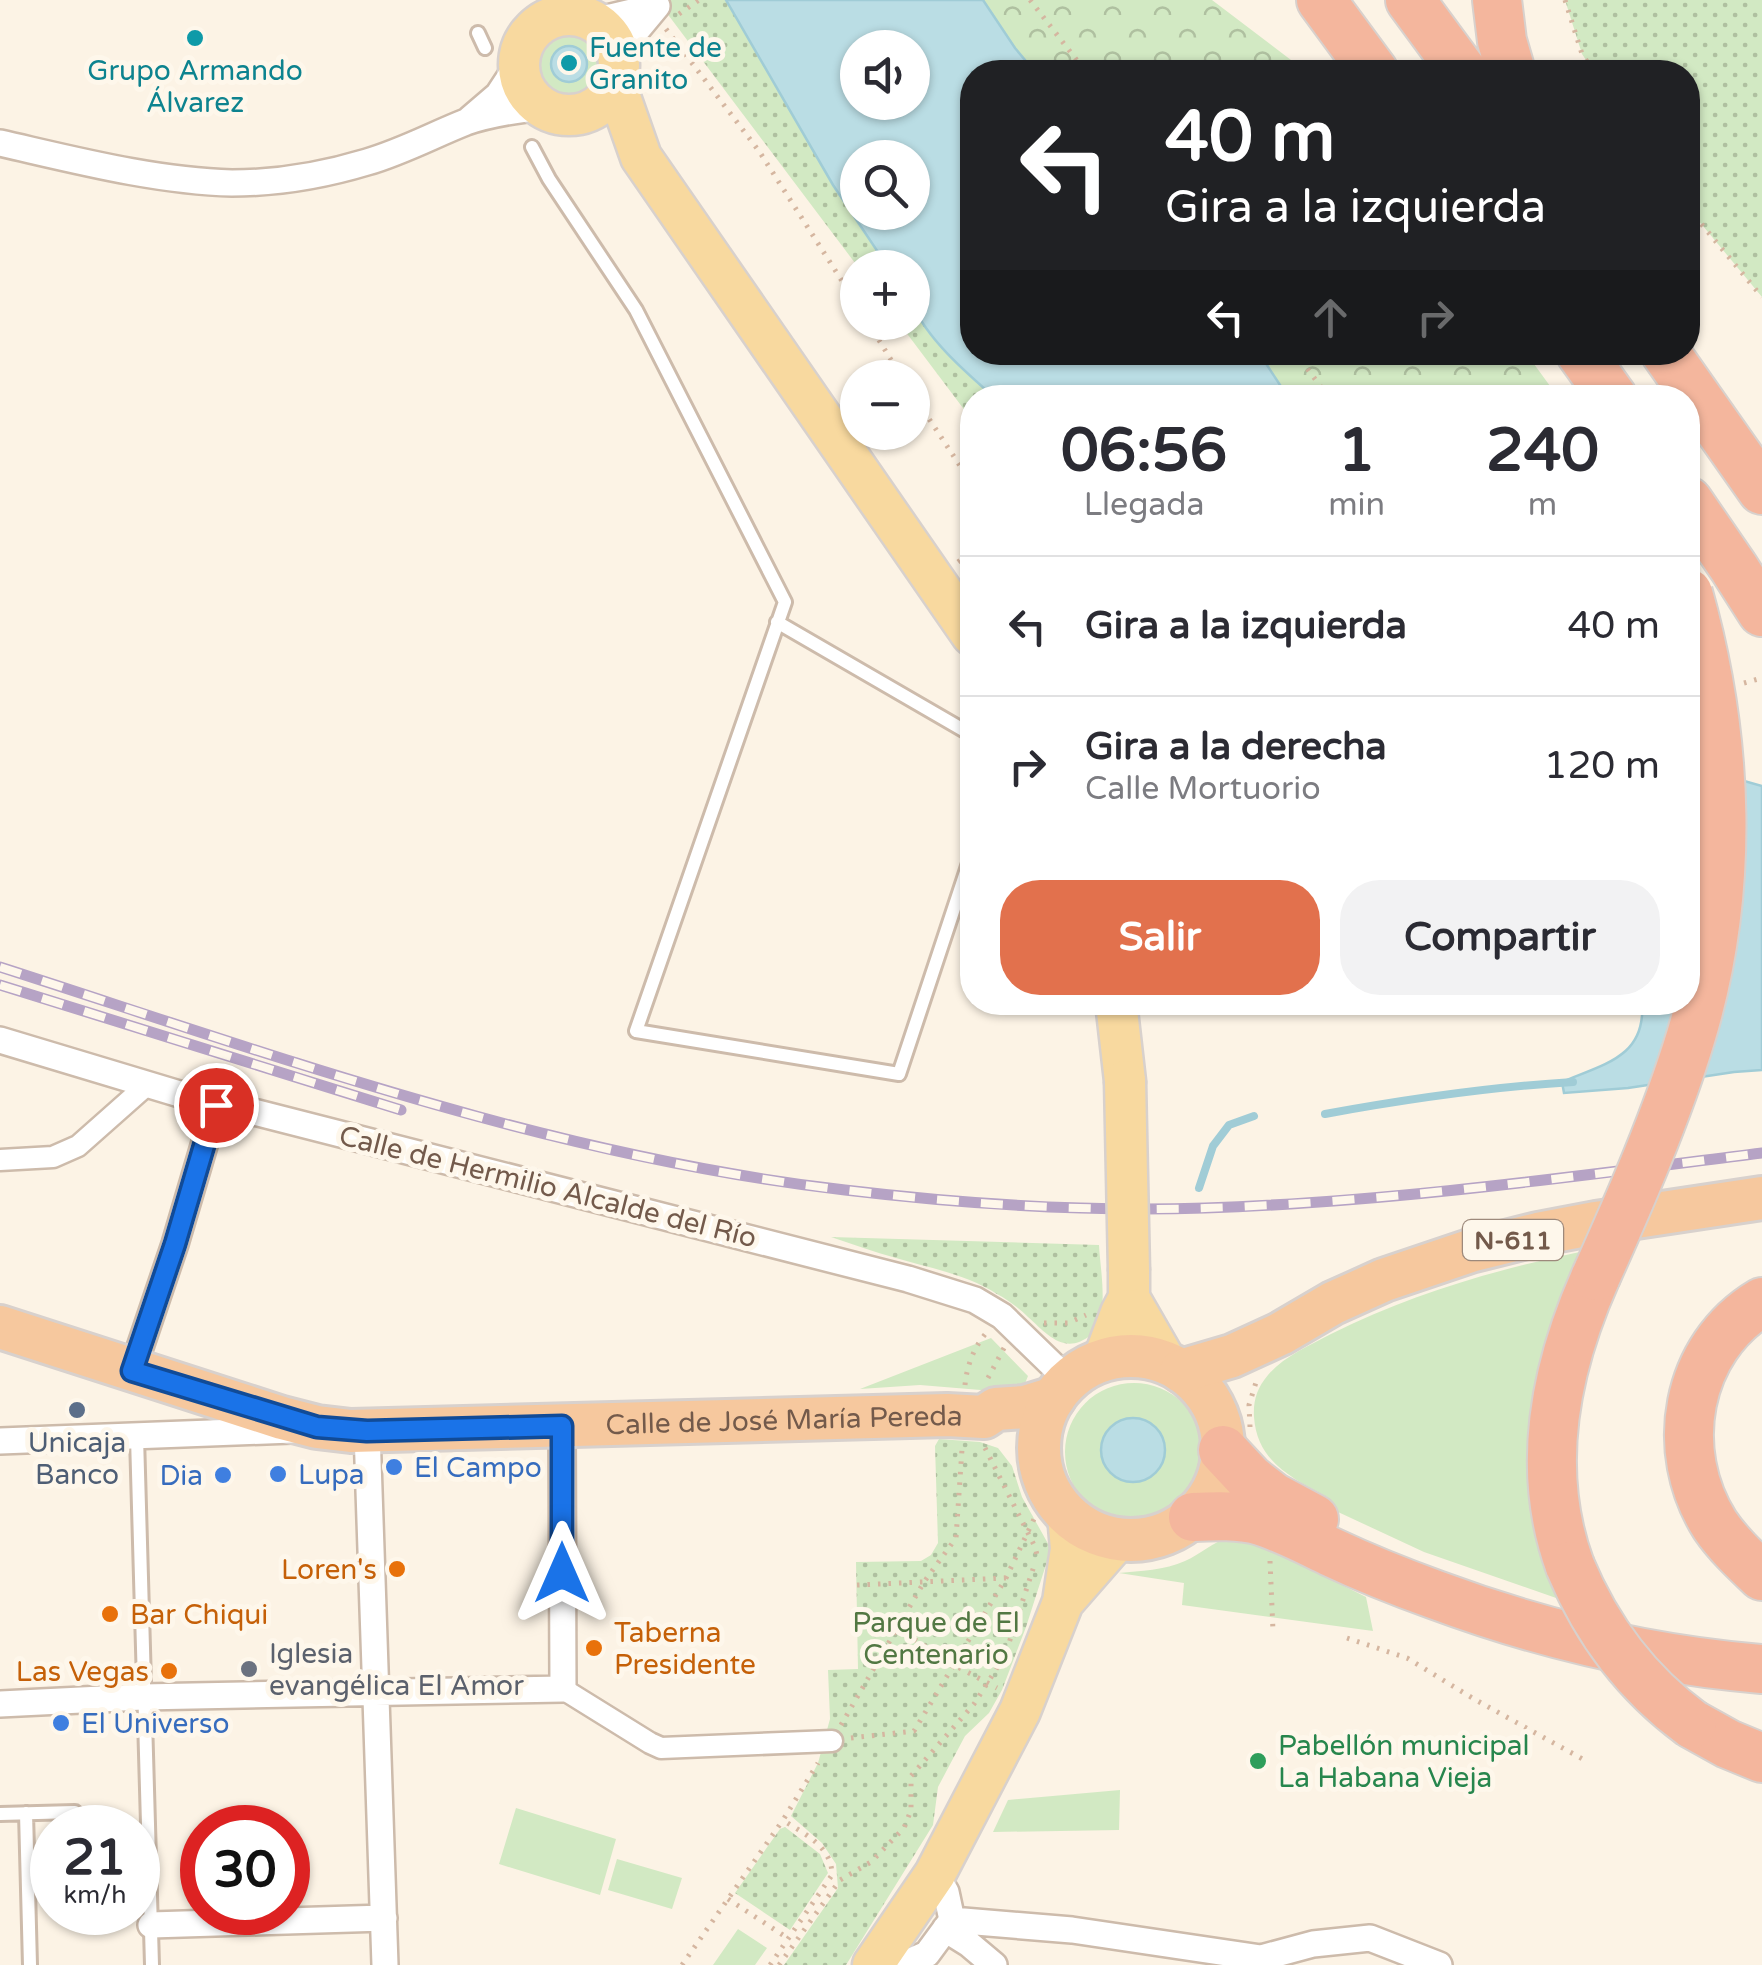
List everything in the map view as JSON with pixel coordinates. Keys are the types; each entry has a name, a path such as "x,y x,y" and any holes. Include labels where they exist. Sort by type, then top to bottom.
{"highway":[{"path":"1319,0 1362,60"},
{"path":"1410,0 1454,60"},
{"path":"1497,0 1508,60"},
{"path":"1696,365 1762,479"},
{"path":"1700,402 1762,490"},
{"path":"1700,518 1762,612"},
{"path":"1700,643 1720,768 1721,850 1715,924 1700,1000"},
{"path":"1696,1015 1676,1081 1583,1304 1568,1351 1552,1430 1553,1497 1570,1566 1586,1602 1618,1654 1654,1693 1692,1724 1762,1758"},
{"name":"N-611","path":"1193,1517 1215,1486 1245,1370 1333,1303 1384,1280 1500,1243 1596,1222 1762,1198"},
{"path":"1762,1302 1732,1326 1706,1362 1694,1391 1688,1446 1692,1474 1716,1525 1762,1576"},
{"name":"Calle de José María Pereda","path":"0,1328 317,1427 367,1431 947,1414 993,1428 1040,1458"},
{"name":"N-611","path":"1075,1380 1130,1356 1174,1367 1273,1352"},
{"path":"1174,1367 1208,1399 1231,1436 1250,1479 1273,1497 1379,1549 1524,1601 1627,1628 1762,1648"},
{"path":"1075,1380 1048,1410 1041,1433 1040,1458 1052,1495 1051,1517 1131,1540 1170,1532 1193,1517 1258,1520 1392,1579 1557,1634 1638,1653 1762,1669"},
{"name":"Calle de José María Pereda","path":"970,1419 996,1410 1026,1407 1075,1380"}],"main road":[{"path":"641,157 612,41 576,12 552,18 518,35 524,88 559,111 612,135 641,157 960,618"},
{"path":"559,111 600,104 616,69"},
{"path":"1075,1380 1121,1313 1129,1285 1125,1081 1117,1015"},
{"path":"1129,1285 1174,1367"},
{"path":"873,1965 935,1874 1020,1711 1063,1602 1071,1549 1051,1517"},
{"path":"1063,1602 1118,1539"}],"street":[{"path":"576,12 657,6 616,69"},
{"path":"467,122 498,94 518,35"},
{"path":"0,143 173,177 254,182 297,178 367,162 467,122 512,110 559,111"},
{"name":"Calle de Hermilio Alcalde del Río","path":"0,1040 216,1105 908,1278 989,1307 1008,1328 1075,1380"},
{"path":"0,1160 53,1157 78,1146 148,1084"},
{"path":"132,1371 216,1105"},
{"path":"562,1426 563,1689"},
{"path":"0,1442 276,1432 317,1427"},
{"path":"367,1431 385,1965"},
{"path":"0,1704 142,1696 563,1689 661,1748 832,1741"},
{"path":"902,1965 927,1960 948,1925 946,1892 935,1874"},
{"path":"160,1925 384,1918"},
{"path":"948,1925 994,1965"},
{"path":"948,1925 1072,1930 1261,1958 1313,1944 1370,1938 1439,1965"}],"lane":[{"path":"478,33 518,35"},
{"path":"532,147 636,310 785,602 636,1031 899,1074 960,890"},
{"path":"777,622 960,727"},
{"path":"137,1437 146,1805"},
{"path":"0,1814 30,1814"},
{"path":"26,1814 30,1965"},
{"path":"150,1935 152,1965"}],"path":[{"path":"700,0 666,22 759,151 840,278"},
{"path":"1030,0 1077,60"},
{"path":"1565,0 1586,60"},
{"path":"1700,222 1762,297"},
{"path":"930,420 960,466"},
{"path":"682,1965 783,1820 924,1582 956,1538 970,1419 966,1370 978,1343 1008,1328 1037,1322 1068,1323 1129,1285"},
{"path":"970,1419 984,1398 989,1374 1008,1328"},
{"path":"1231,1436 1249,1420 1252,1391 1273,1352"},
{"path":"780,1965 840,1880 871,1862 904,1828 910,1810 911,1776 974,1704 1007,1649 1037,1556 1036,1546 970,1419"},
{"path":"832,1741 914,1730 1006,1578 1028,1532 1051,1517"},
{"path":"1270,1561 1272,1631"},
{"path":"857,1585 1006,1578"},
{"path":"897,1628 1002,1690 1004,1708 1020,1711"},
{"path":"1347,1638 1407,1658 1588,1762"},
{"path":"770,1965 832,1875 832,1865 823,1847 783,1820"},
{"path":"728,1899 789,1939"}],"green space":[{"path":"657,0 744,0 840,179 840,230 875,230 895,250 845,250"},
{"path":"948,0 1212,0 1291,60 987,60"},
{"path":"1565,0 1762,0 1762,297 1700,222 1700,60 1586,60"},
{"path":"568,31 596,45 602,66 589,91 574,97 547,83 539,70 538,55 547,41","holes":["559,48 588,66 582,77 552,57"]},
{"path":"930,296 960,344 960,365 974,365 986,385 960,385 960,404 912,340 930,340"},
{"path":"1228,365 1535,365 1549,385 1244,385"},
{"path":"831,1237 1099,1245 1103,1292 1098,1327 1082,1341 1065,1343 1049,1336 1021,1310 986,1287"},
{"path":"1584,1251 1530,1434 1533,1497 1559,1599 1424,1552 1323,1505 1327,1497 1278,1467 1262,1446 1254,1417 1256,1395 1268,1375 1297,1352 1362,1319 1424,1295 1518,1266"},
{"path":"991,1338 1028,1376 1024,1386 1005,1392 920,1385 860,1389"},
{"path":"1134,1383 1160,1388 1183,1403 1198,1426 1203,1452 1198,1478 1183,1501 1160,1516 1134,1521 1108,1516 1085,1501 1070,1478 1065,1452 1070,1426 1085,1403 1108,1388"},
{"name":"Parque de El Centenario","path":"939,1439 980,1442 998,1448 1012,1466 1022,1497 1051,1549 1002,1690 989,1713 965,1736 938,1787 933,1825 846,1965 784,1965 838,1888 836,1864 822,1843 791,1816 818,1763 830,1719 828,1670 858,1669 856,1562 921,1561 931,1555 938,1543 935,1446"},
{"path":"1229,1538 1278,1547 1302,1565 1366,1597 1373,1631 1182,1605 1184,1583 1119,1573 1177,1564"},
{"path":"1120,1790 1119,1830 993,1832 1008,1800"},
{"path":"516,1808 616,1839 600,1895 499,1864"},
{"path":"785,1827 820,1854 828,1873 790,1930 735,1893"},
{"path":"617,1859 682,1878 672,1909 608,1890"},
{"path":"738,1929 767,1948 755,1965 713,1965"}],"water":[{"path":"726,0 983,0 1025,60 960,60 960,365 1267,365 1280,385 981,385 949,356 930,333 930,250 877,250 863,230 930,230 930,140 840,140 840,195"},
{"path":"569,46 582,51 587,64 582,77 569,82 556,77 551,64 556,51"},
{"path":"1700,768 1762,786 1762,1070 1564,1093 1562,1082 1607,1063 1630,1047 1641,1015 1700,1015"},
{"path":"1133,1418 1155,1428 1165,1450 1155,1472 1133,1482 1111,1472 1101,1450 1111,1428"}],"waterway":[{"path":"1325,1114 1448,1094 1573,1082"},
{"path":"1199,1188 1213,1146 1229,1125 1254,1116"}],"railway":[{"path":"0,967 312,1068 523,1128 737,1175 890,1195 1070,1208 1275,1205 1484,1187 1762,1153"},
{"path":"0,985 401,1110"}],"place":[{"name":"Grupo Armando Álvarez","path":"195,38"},
{"name":"Fuente de Granito","path":"569,63"},
{"name":"Unicaja Banco","path":"77,1410"},
{"name":"El Campo","path":"394,1467"},
{"name":"Lupa","path":"278,1474"},
{"name":"Dia","path":"223,1475"},
{"name":"Loren's","path":"397,1569"},
{"name":"Bar Chiqui","path":"110,1614"},
{"name":"Taberna Presidente","path":"594,1648"},
{"name":"Iglesia evangélica El Amor","path":"249,1669"},
{"name":"Las Vegas","path":"169,1671"},
{"name":"El Universo","path":"61,1723"},
{"name":"Pabellón municipal La Habana Vieja","path":"1258,1761"}],"route":[{"path":"216,1105 132,1371 317,1427 367,1431 562,1426 562,1573"}]}
